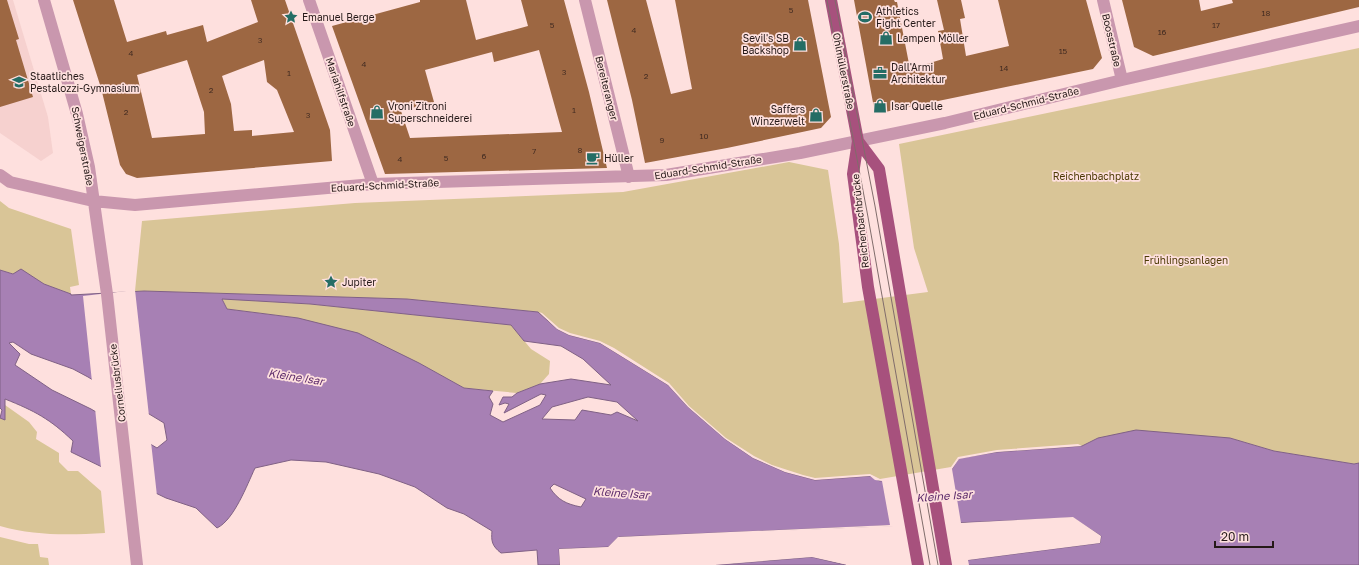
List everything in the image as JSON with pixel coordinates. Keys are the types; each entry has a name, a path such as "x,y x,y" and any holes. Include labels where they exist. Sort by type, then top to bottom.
{"main road":[{"name":"Ohlmüllerstraße","path":"831,0 858,141"},
{"path":"858,141 879,169 946,565"},
{"name":"Reichenbachbrücke","path":"858,141 853,174 868,287 918,565"}],"street":[{"name":"Schweigerstraße","path":"44,0 77,114 89,167 93,201"},
{"name":"Mariahilfstraße","path":"309,0 373,184"},
{"name":"Bereiteranger","path":"585,0 629,177"},
{"name":"Boosstraße","path":"1103,0 1122,80"},
{"name":"Eduard-Schmid-Straße","path":"0,175 10,182 93,201 135,205 373,184 666,175 858,141 945,123 1122,80 1359,26"},
{"name":"Corneliusbrücke","path":"93,201 107,294 137,565"}],"shaded area":[{"name":"Staatliches Pestalozzi-Gymnasium","path":"0,0 13,0 48,117 53,153 41,161 0,133"}],"green space":[{"name":"Frühlingsanlagen","path":"1359,48 1359,463 1354,464 1274,451 1230,438 1098,438 1082,446 880,481 815,480 802,477 753,458 557,329 538,312 407,299 135,291 142,221 355,203 623,192 789,162 828,170 839,244 843,303 928,292 914,248 899,144"},
{"path":"0,201 9,208 71,229 79,285 70,287 71,294 44,284 21,270 14,274 0,270"},
{"path":"222,298 310,304 511,325 531,349 550,361 549,374 540,384 517,393 464,388 419,363 298,318 227,309"},
{"path":"5,405 29,422 37,432 36,439 59,453 59,462 68,471 78,471 101,491 105,533 39,533 26,532 0,526 0,418 5,420"},
{"path":"0,537 29,544 38,544 40,557 48,558 49,565 0,565"}],"water":[{"name":"Kleine Isar","path":"21,269 44,284 71,295 144,291 407,299 538,312 557,329 569,335 600,343 668,385 688,407 725,439 753,458 785,472 815,480 870,476 880,481 952,469 959,458 997,452 1082,446 1098,438 1136,430 1230,438 1274,451 1354,464 1359,463 1359,565 929,565 1100,543 1101,536 1073,518 619,537 608,547 559,549 560,565 538,565 537,550 501,553 493,543 492,531 464,514 447,508 415,487 379,474 326,462 291,460 255,468 244,492 229,518 217,528 196,508 166,498 71,452 73,441 49,421 34,412 5,399 5,420 0,418 2,410 0,408 0,270 13,274","holes":["222,299 310,304 511,325 524,341 561,346 583,359 611,385 571,379 540,384 517,393 512,397 503,397 499,405 505,403 509,404 504,413 541,394 546,395 540,405 503,422 490,415 493,404 489,397 493,391 464,388 419,363 358,333 298,318 227,309","13,342 31,354 73,369 164,423 167,440 157,448 91,409 52,390 15,365 20,354 9,343","588,397 617,402 638,421 617,412 611,415 582,410 575,420 542,419 552,407","554,484 586,499 581,507 571,504 556,496 550,488"]},
{"path":"812,557 846,565 716,565"}],"pier":[{"path":"135,290 149,416 92,382 83,296"},
{"path":"539,312 559,328 570,333 600,341 614,348 669,383 689,406 726,438 754,456 772,465 815,478 870,474 880,479 951,467 958,457 997,450 1078,444 1082,446 997,452 959,459 952,469 961,523 1073,517 1101,536 1100,543 968,560 969,565 927,565 928,563 1098,541 1099,537 1073,520 854,528 619,539 608,549 561,551 562,565 560,565 559,549 608,547 618,537 890,525 882,481 875,480 870,476 815,480 785,472 753,458 725,439 688,407 668,385 600,343 569,335 557,329"},
{"path":"95,408 151,442 157,496 101,468"},
{"path":"812,555 846,563 848,565 812,557 714,565 716,563 740,560"}],"building":[{"path":"0,0 7,0 19,39 16,40 33,97 0,107"},
{"path":"73,0 114,0 127,42 166,31 167,35 203,25 207,42 258,22 251,0 285,0 330,130 332,161 137,178 126,174 120,165 101,88","holes":["187,60 204,112 205,134 152,138 137,75","264,60 267,82 277,90 294,132 252,136 252,130 234,131 231,104 222,76"]},
{"path":"420,0 466,0 476,40 528,26 521,0 564,0 589,92 607,168 385,174 332,26 420,2","holes":["539,50 562,132 410,138 401,111 434,102 425,70 492,52 494,62"]},
{"path":"607,0 646,0 671,94 692,89 675,0 808,0 831,117 821,128 727,148 645,163 632,100"},
{"path":"854,0 894,0 897,2 910,69 943,59 938,31 944,30 937,0 961,0 965,18 960,19 966,56 1009,46 998,0 1086,0 1102,58 1093,69 880,113 874,108"},
{"path":"1122,0 1199,0 1201,11 1233,3 1232,0 1359,0 1359,7 1153,56 1134,47"}],"tram line":[{"path":"827,0 868,217 930,565"},
{"path":"835,0 875,206 938,565"}],"place":[{"name":"Emanuel Berge","path":"291,17"},
{"name":"Athletics Fight Center","path":"865,17"},
{"name":"Lampen Möller","path":"886,38"},
{"name":"Sevil's SB Backshop","path":"800,44"},
{"name":"Dall'Armi Architektur","path":"880,73"},
{"name":"Staatliches Pestalozzi-Gymnasium","path":"19,82"},
{"name":"Isar Quelle","path":"880,106"},
{"name":"Vroni Zitroni Superschneiderei","path":"377,112"},
{"name":"Saffers Winzerwelt","path":"816,115"},
{"name":"Hüller","path":"593,158"},
{"name":"Jupiter","path":"331,282"}],"park label":[{"name":"Reichenbachplatz","path":"1096,176"}]}
